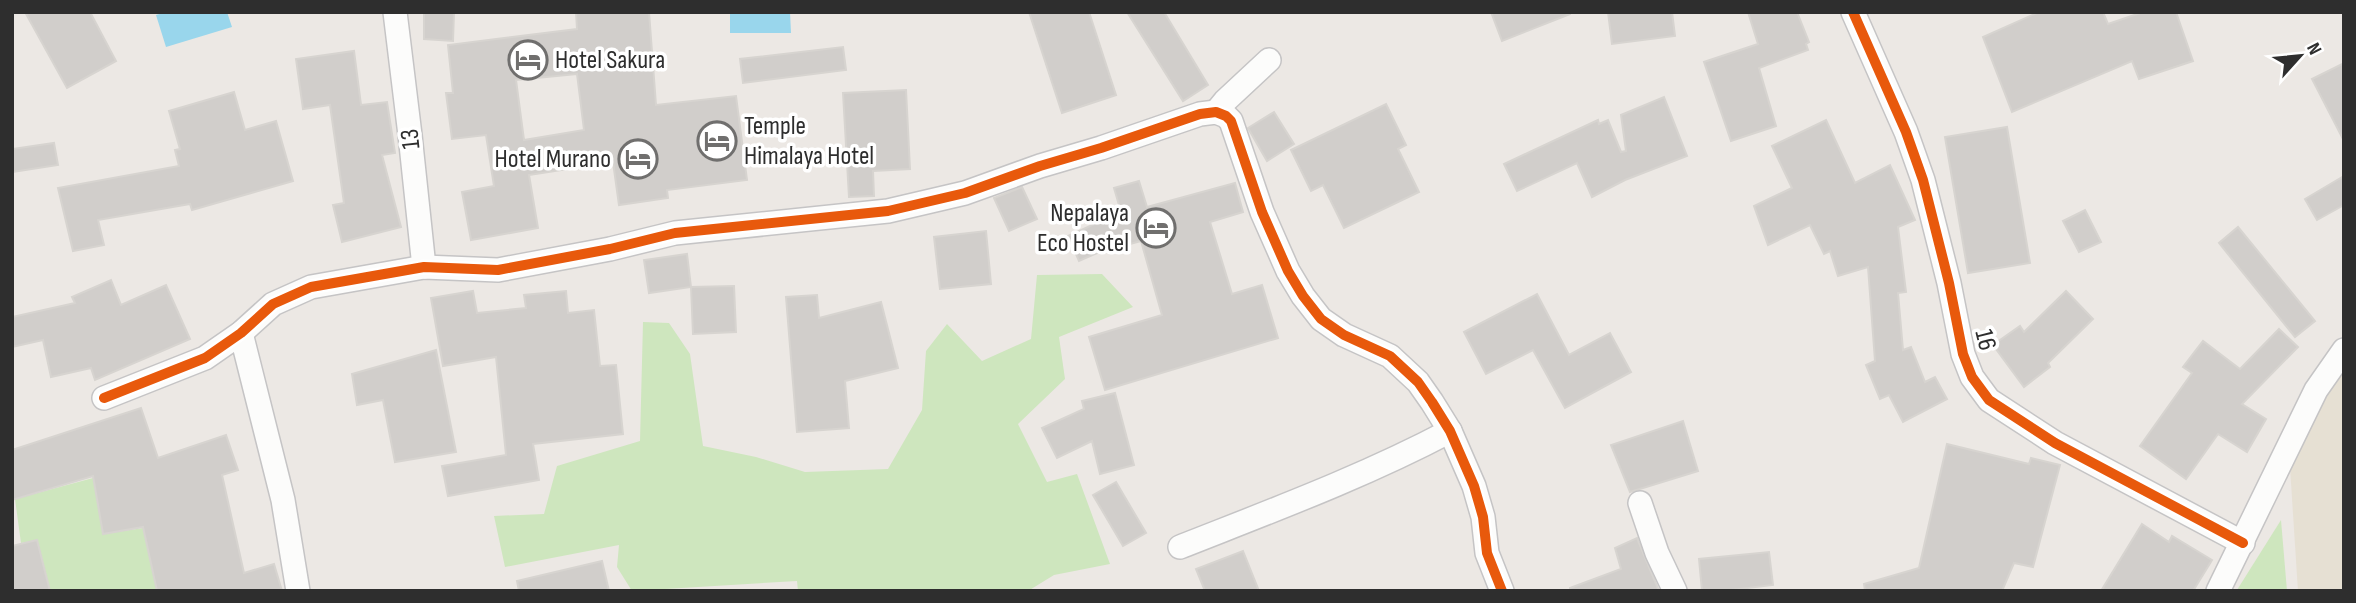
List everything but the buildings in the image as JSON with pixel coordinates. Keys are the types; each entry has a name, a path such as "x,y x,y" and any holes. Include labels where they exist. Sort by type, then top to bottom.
{"street":[{"name":"13","path":"394,12 424,267"},
{"name":"16","path":"1853,12 1906,132 1923,180 1941,248 1963,354 1972,377 1989,400 2055,443 2243,543"},
{"path":"1216,112 1269,60"},
{"path":"104,398 205,358 241,333 273,304 312,287 424,267 498,270 610,249 675,233 888,211 965,193 1200,114 1216,112 1226,116 1236,131 1262,212 1288,271 1303,296 1321,319 1344,335 1390,355 1418,382 1450,431 1474,486 1483,517 1488,552 1502,591"},
{"path":"241,333 283,500 298,591"},
{"path":"2218,591 2316,390 2344,350"},
{"path":"1180,547 1336,486 1402,457 1450,431"},
{"path":"1640,503 1657,553 1675,591"}],"shaded area":[{"path":"2344,367 2344,591 2298,591 2290,467 2339,370"}],"green space":[{"path":"1102,274 1133,307 1059,337 1065,379 1018,424 1047,482 1077,474 1110,564 1054,575 1028,591 798,591 797,581 632,591 617,567 619,545 505,567 494,516 544,514 557,466 640,441 643,322 669,323 690,354 703,446 756,457 805,472 888,469 922,410 926,351 947,324 982,361 1031,339 1037,275"},
{"path":"93,478 103,534 143,528 152,566 219,591 50,591 37,540 21,543 15,499"},
{"path":"2281,520 2287,591 2237,591 2237,590"}],"water":[{"path":"166,12 227,12 232,27 166,47 156,15"},
{"path":"730,12 790,12 791,33 730,33"}],"cycle path":[{"path":"1853,12 1906,132 1923,180 1949,283 1963,354 1972,377 1989,400 2055,443 2243,543"},
{"path":"104,398 205,358 241,333 273,304 311,287 424,267 498,270 610,249 675,233 888,211 965,193 1200,114 1216,112 1231,121 1262,212 1288,271 1303,296 1321,319 1344,335 1390,356 1418,382 1450,431 1474,486 1483,517 1487,553 1502,591"}],"place":[{"name":"Hotel Sakura","path":"528,60"},
{"name":"Temple Himalaya Hotel","path":"717,141"},
{"name":"Hotel Murano","path":"638,159"},
{"name":"Nepalaya Eco Hostel","path":"1156,228"}]}
